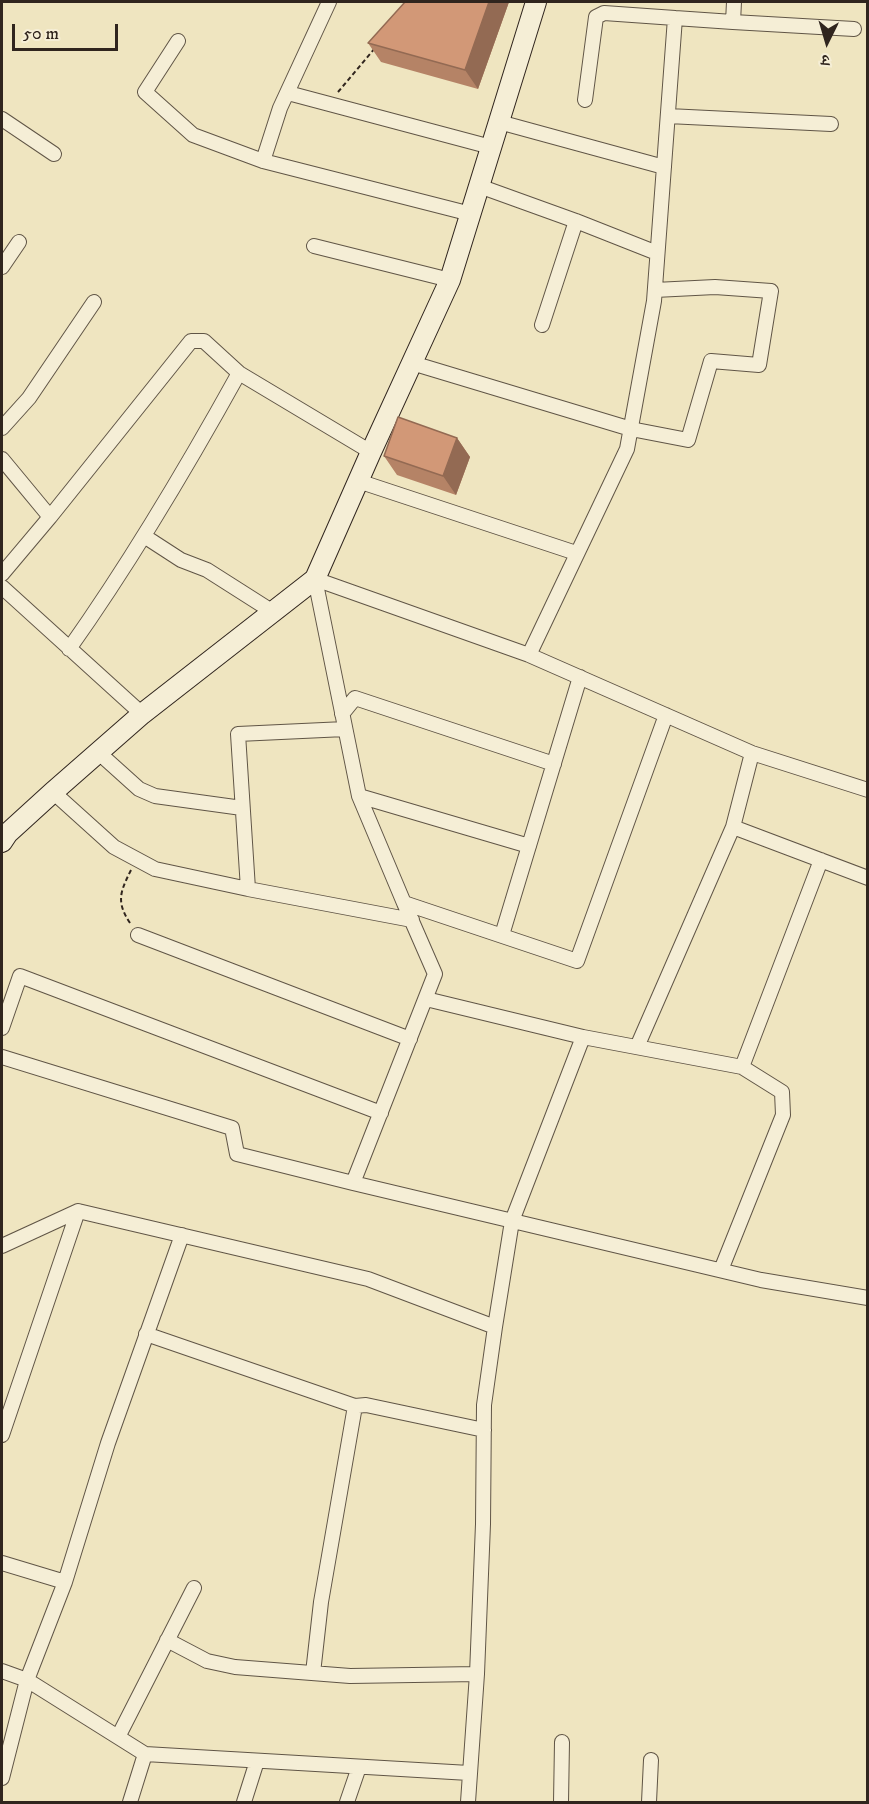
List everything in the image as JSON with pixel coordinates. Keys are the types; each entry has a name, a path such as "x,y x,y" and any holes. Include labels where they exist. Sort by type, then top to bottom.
{"street":[{"path":"264,161 280,108 329,2"},
{"path":"2,842 8,833 142,714 315,579 450,280 536,2"},
{"path":"733,22 734,2"},
{"path":"585,99 596,17 604,14 854,29"},
{"path":"529,655 627,449 655,290 675,18"},
{"path":"178,40 145,92 193,135 264,161 471,214"},
{"path":"288,93 491,147"},
{"path":"668,116 831,124"},
{"path":"2,119 54,154"},
{"path":"500,122 664,167"},
{"path":"478,186 657,253"},
{"path":"542,325 576,221"},
{"path":"2,267 19,242"},
{"path":"314,246 450,280"},
{"path":"412,363 631,429 688,440 711,361 759,365 771,291 715,287 655,290"},
{"path":"2,428 29,398 94,302"},
{"path":"2,574 192,341 204,341 239,373 371,452"},
{"path":"69,649 109,592 144,536 184,471 239,373"},
{"path":"2,459 50,517"},
{"path":"358,481 576,553"},
{"path":"144,536 181,560 207,570 273,612"},
{"path":"315,579 529,655 752,753 867,790"},
{"path":"315,579 359,796 435,974 353,1183"},
{"path":"2,587 142,714"},
{"path":"502,935 580,677"},
{"path":"342,714 355,698 554,764"},
{"path":"404,903 577,961 666,715"},
{"path":"248,889 238,734 345,729"},
{"path":"99,753 139,789 155,796 242,808"},
{"path":"637,1047 733,827 752,753"},
{"path":"53,792 114,848 155,869 412,920"},
{"path":"359,796 529,846"},
{"path":"733,827 867,878"},
{"path":"742,1067 821,860"},
{"path":"138,935 410,1039"},
{"path":"2,1028 20,976 381,1113"},
{"path":"426,999 583,1037 742,1067 782,1092 783,1115 722,1270"},
{"path":"468,1803 477,1674 483,1524 484,1405 495,1327 512,1221 583,1037"},
{"path":"2,1057 232,1128 237,1154 761,1280 867,1298"},
{"path":"2,1246 78,1211 368,1279 495,1327"},
{"path":"2,1435 78,1211"},
{"path":"2,1778 27,1680 65,1582 108,1443 182,1235"},
{"path":"146,1334 355,1406 366,1405 484,1430"},
{"path":"313,1673 321,1602 355,1406"},
{"path":"2,1563 65,1582"},
{"path":"118,1737 194,1588"},
{"path":"167,1640 207,1661 235,1667 350,1676 477,1674"},
{"path":"2,1671 27,1680 145,1754 470,1773"},
{"path":"561,1803 562,1742"},
{"path":"130,1803 145,1754"},
{"path":"649,1803 651,1760"},
{"path":"244,1803 256,1761"},
{"path":"348,1803 359,1767"},
{"path":"357,1803 359,1767"}],"path":[{"path":"332,105 338,90 378,46"},
{"path":"137,859 120,891 122,911 138,935"}],"building":[{"path":"405,2 489,2 465,70 368,43"},
{"path":"398,417 457,438 443,476 384,456"}]}
